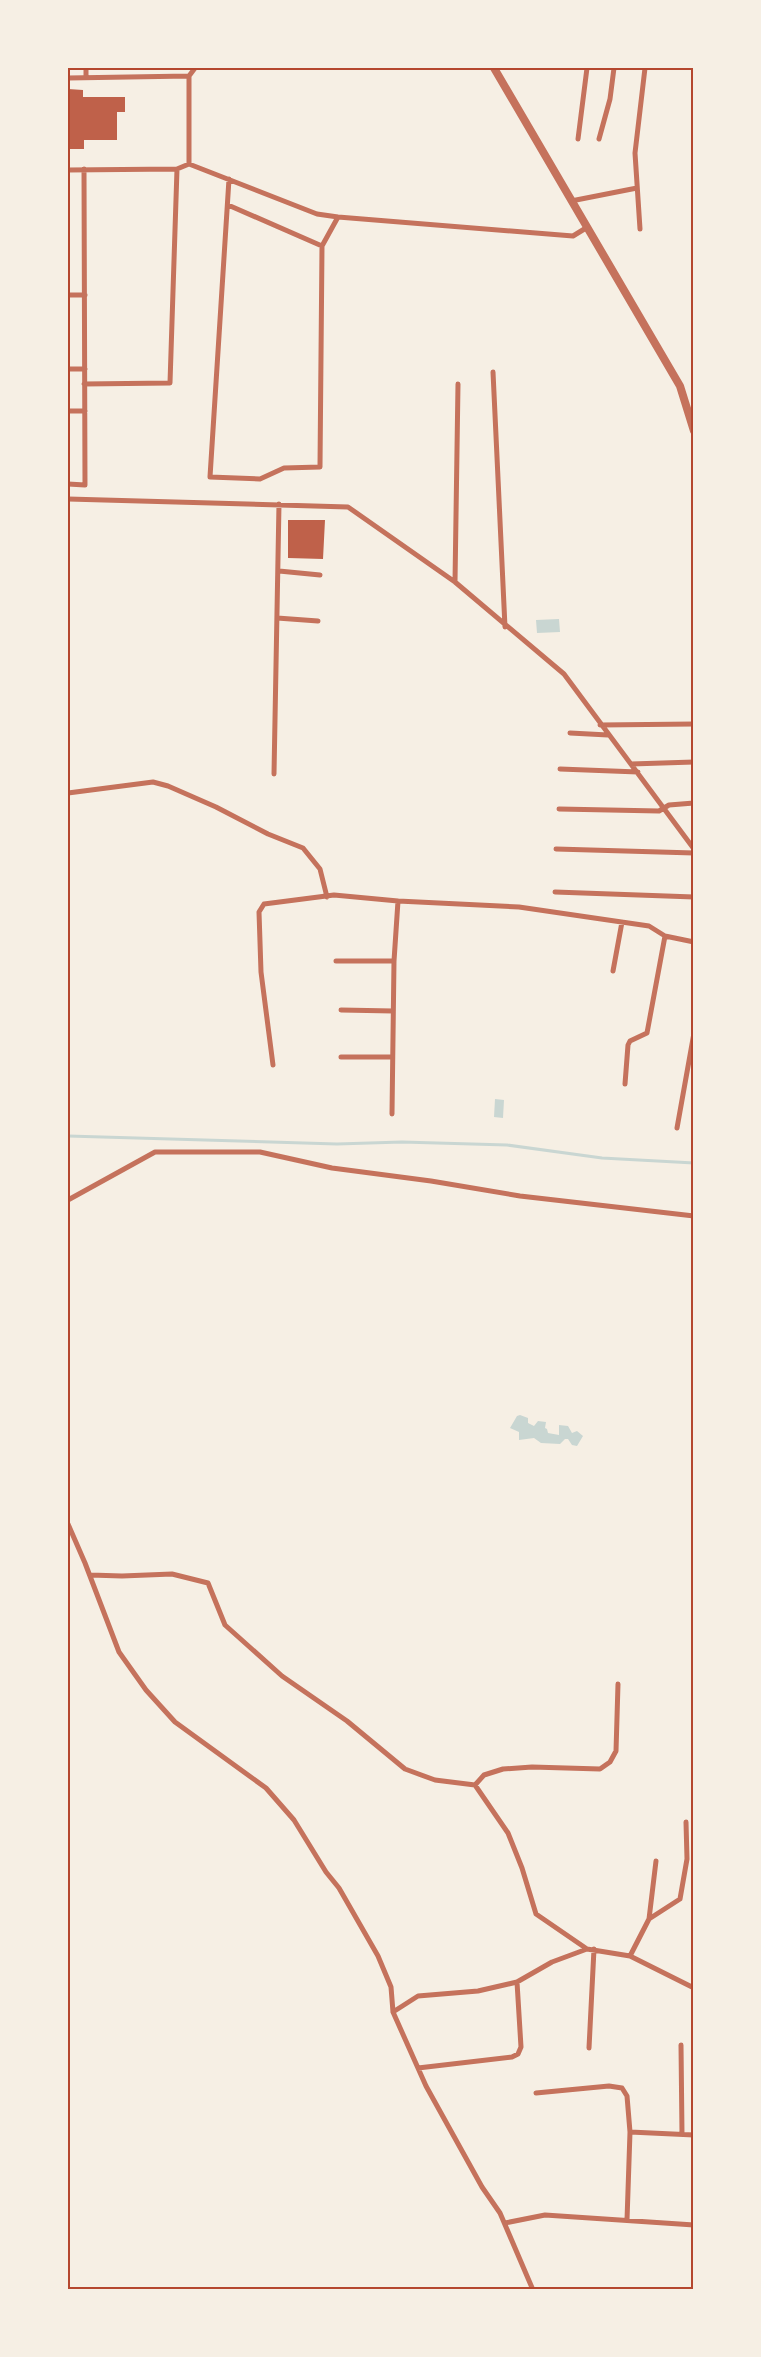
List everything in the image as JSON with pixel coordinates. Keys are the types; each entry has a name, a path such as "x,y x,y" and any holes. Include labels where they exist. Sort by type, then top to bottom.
{"street":[{"path":"86,68 86,77"},
{"path":"189,164 189,76 195,68"},
{"path":"497,68 586,228 680,386 694,431"},
{"path":"578,139 587,68"},
{"path":"599,139 610,98 614,68"},
{"path":"640,229 635,154 645,68"},
{"path":"68,78 189,76"},
{"path":"68,170 177,169 189,164 317,214 573,236 586,228"},
{"path":"68,484 84,485 84,169"},
{"path":"84,384 170,383 177,169"},
{"path":"229,179 210,477 260,479 284,468 320,467 322,246 338,217"},
{"path":"571,201 637,188"},
{"path":"228,205 322,246"},
{"path":"68,295 85,295"},
{"path":"68,369 84,369"},
{"path":"493,372 505,627"},
{"path":"455,582 458,384"},
{"path":"68,411 84,411"},
{"path":"68,499 348,507 455,582 505,627 564,674 600,725 665,808 694,851"},
{"path":"274,774 279,504"},
{"path":"279,571 320,575"},
{"path":"277,618 318,621"},
{"path":"600,725 694,724"},
{"path":"570,734 608,735"},
{"path":"631,764 694,762"},
{"path":"560,769 638,772"},
{"path":"68,793 152,782 168,786 268,834 303,848 320,869 327,897"},
{"path":"559,808 658,811 670,805 694,803"},
{"path":"556,850 694,851"},
{"path":"556,892 694,897"},
{"path":"273,1065 261,972 259,912 264,904 334,896 519,907 649,926 665,936 694,942"},
{"path":"392,1114 394,961 398,901"},
{"path":"613,971 622,922"},
{"path":"624,1084 630,1041 647,1033 665,936"},
{"path":"336,961 394,961"},
{"path":"341,1010 393,1010"},
{"path":"676,1128 694,1033"},
{"path":"341,1057 392,1057"},
{"path":"68,1200 155,1152 260,1152 332,1168 432,1180 520,1196 694,1216"},
{"path":"68,1524 90,1575 119,1652 146,1690 175,1722 266,1788 294,1820 326,1872 339,1888 378,1956 391,1987 393,2012 418,2068 444,2121 505,2223 534,2290"},
{"path":"90,1575 172,1574 208,1583 225,1625 282,1676 347,1720 405,1770 435,1780 475,1785 508,1833 522,1868 536,1914 591,1949 630,1956 694,1988"},
{"path":"475,1785 484,1775 503,1769 532,1767 600,1769 610,1762 616,1751 618,1684"},
{"path":"649,1919 680,1899 687,1859 686,1822"},
{"path":"630,1956 649,1919 656,1861"},
{"path":"393,2012 418,1996 478,1990 517,1982 552,1962 591,1949"},
{"path":"589,2048 591,1949"},
{"path":"418,2068 512,2057 518,2054 521,2047 517,1982"},
{"path":"681,2045 682,2134"},
{"path":"536,2093 609,2086 622,2088 628,2096 630,2132 626,2220"},
{"path":"630,2132 694,2135"},
{"path":"505,2223 545,2215 694,2225"}],"shaded area":[{"path":"559,619 560,632 537,633 536,620"},
{"path":"495,1099 504,1100 503,1118 494,1117"},
{"path":"520,1415 528,1418 528,1423 534,1426 538,1421 546,1422 545,1428 548,1433 559,1435 559,1425 568,1426 572,1433 577,1431 583,1436 577,1446 572,1445 568,1439 565,1439 560,1444 541,1443 534,1438 519,1440 519,1432 510,1428 517,1416"}],"building":[{"path":"68,89 83,90 83,97 125,97 125,112 117,112 117,140 84,140 84,149 68,149"},
{"path":"288,520 325,520 323,559 288,558"}],"waterway":[{"path":"68,1136 337,1144 402,1142 507,1145 602,1158 694,1163"}]}
